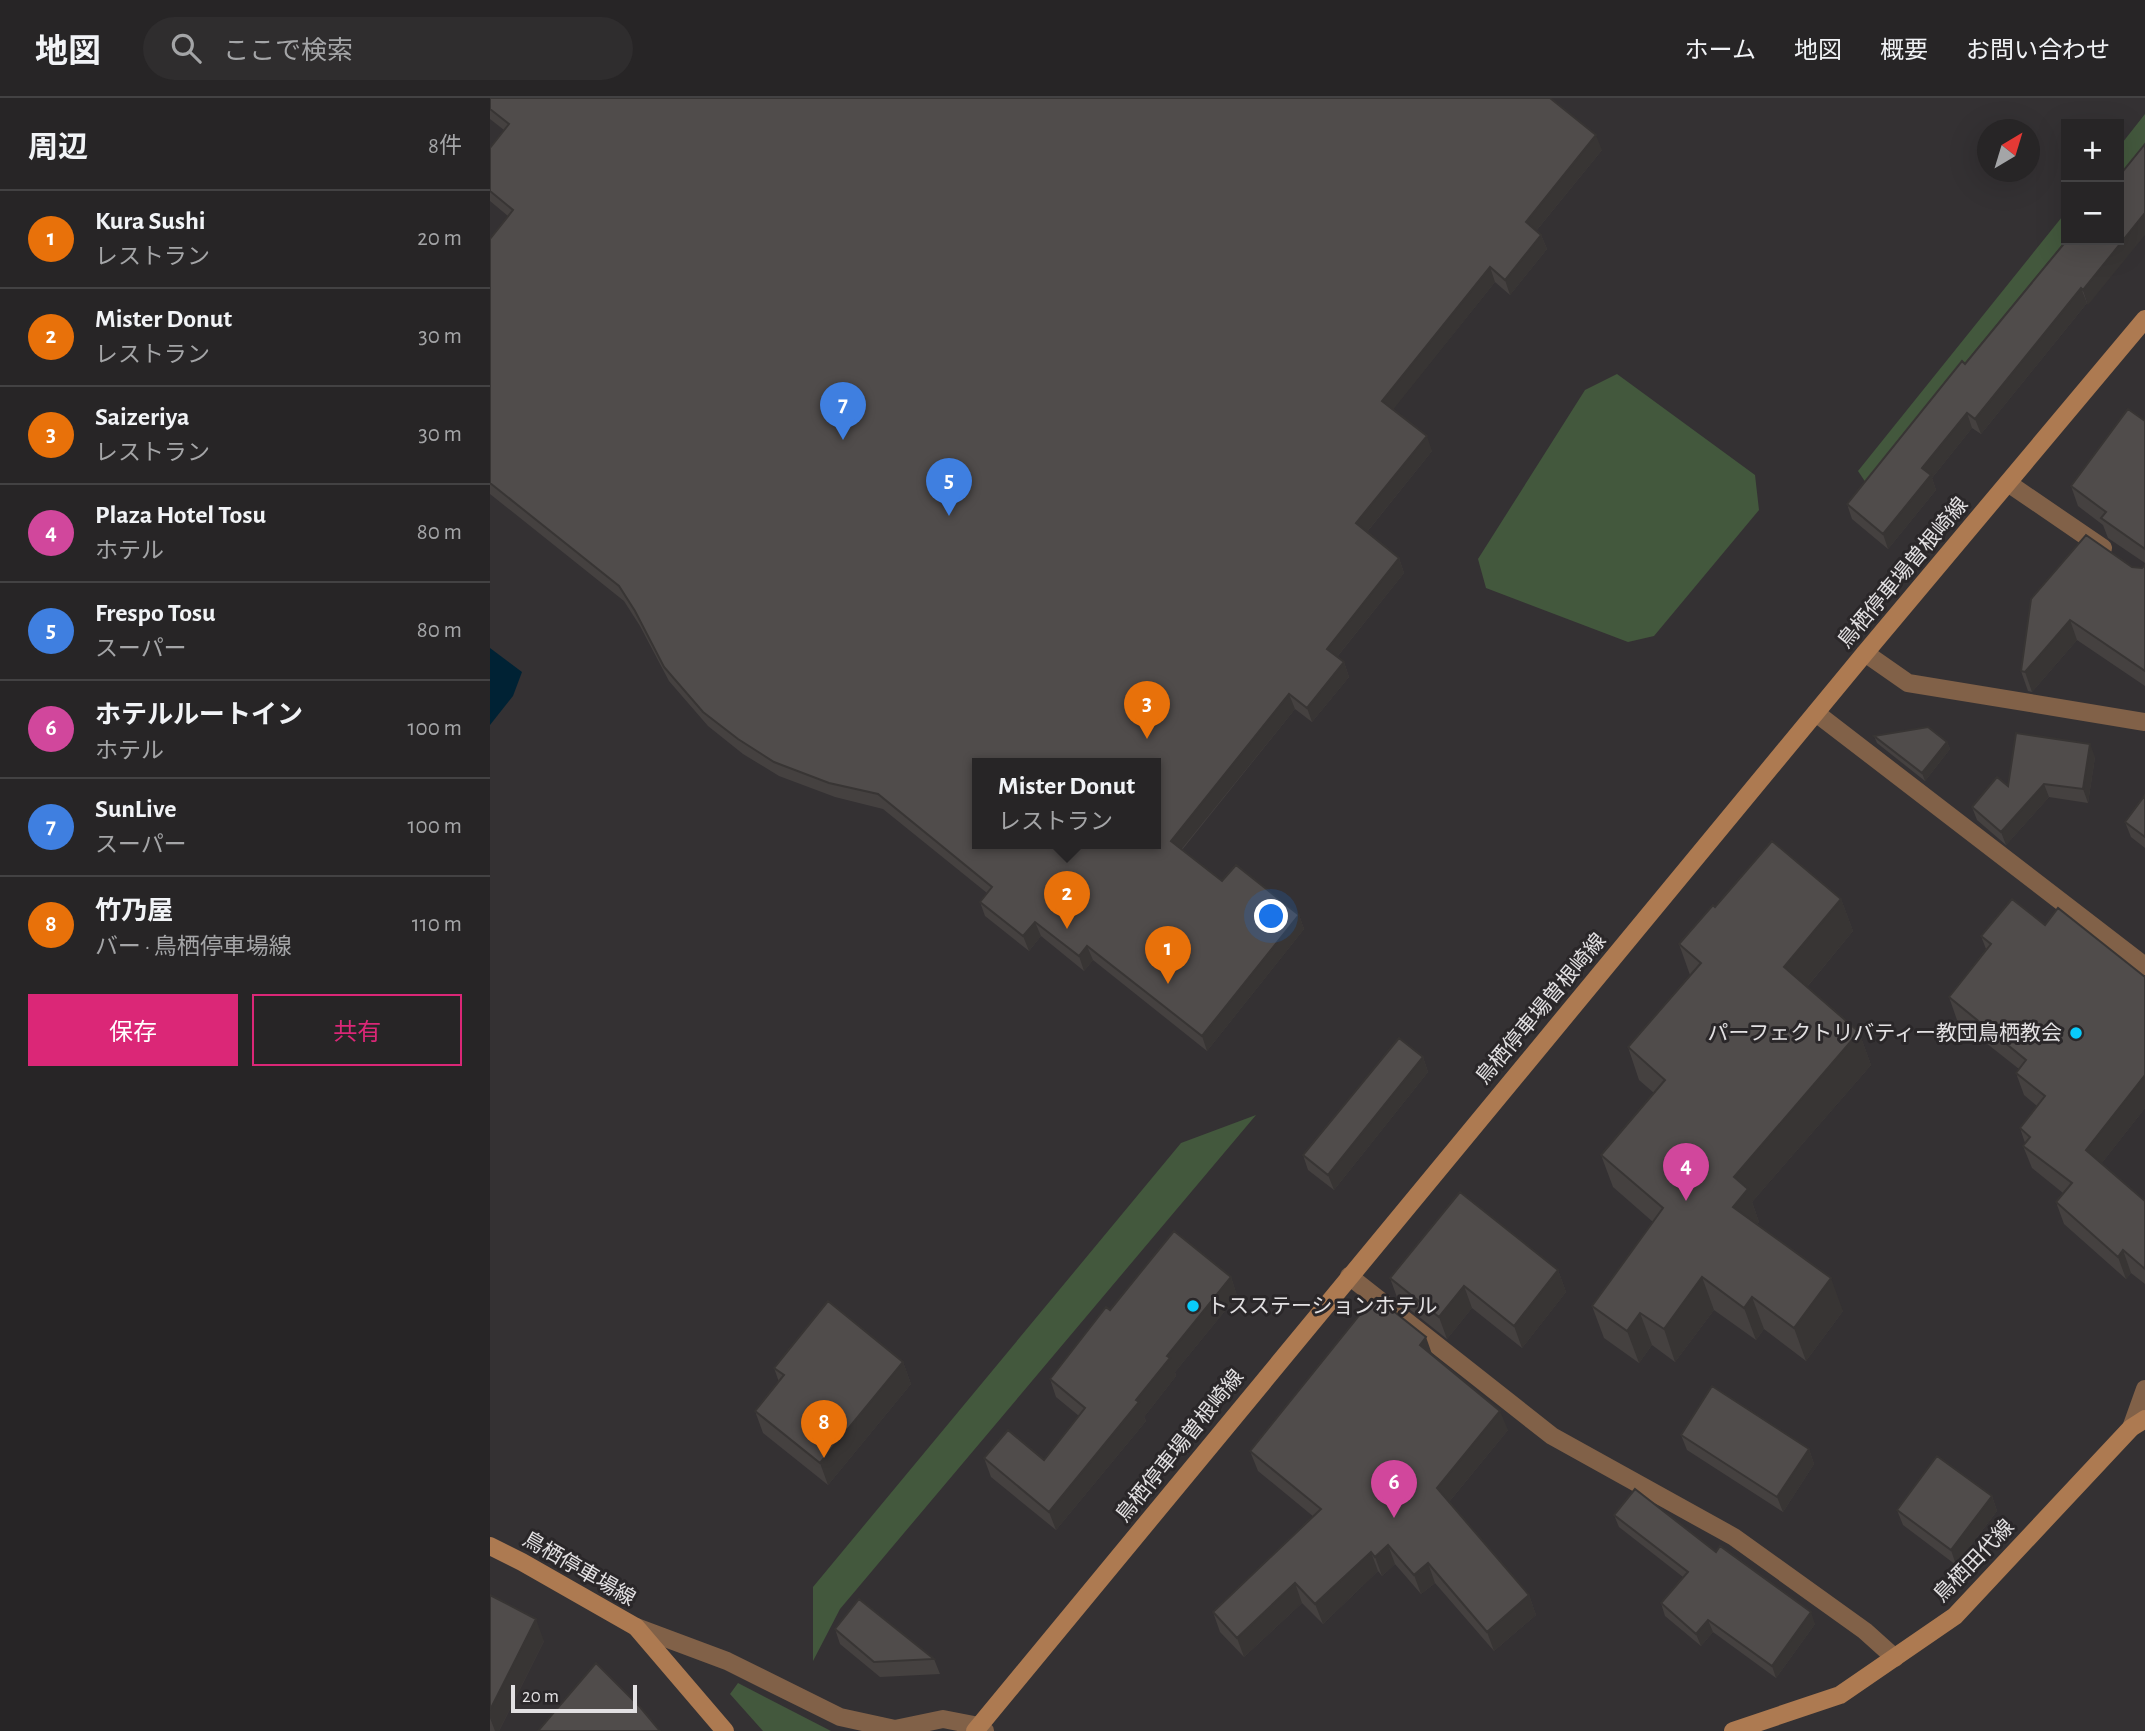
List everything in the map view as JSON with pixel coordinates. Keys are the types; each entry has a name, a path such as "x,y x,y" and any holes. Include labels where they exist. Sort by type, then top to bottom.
{"main road":[{"name":"鳥栖停車場曽根崎線","path":"980,1729 1349,1276 2145,319"},
{"name":"鳥栖田代線","path":"1733,1731 1840,1695 1955,1616 2138,1424"},
{"name":"鳥栖停車場線","path":"490,1546 636,1627 725,1731"}],"street":[{"path":"2008,483 2122,561"},
{"path":"1865,653 1908,683 2145,722"},
{"path":"1816,713 2145,966"},
{"path":"1349,1276 1505,1402 1552,1436 1734,1536 1865,1631 1895,1658"},
{"path":"2138,1424 2145,1390"},
{"path":"636,1627 727,1661 840,1717 895,1729 943,1719 980,1729"}],"green space":[{"path":"2145,114 2145,145 2124,170 2124,141"},
{"path":"2061,218 2062,245 1866,483 1858,471"},
{"path":"1617,374 1755,475 1759,510 1654,636 1628,642 1486,588 1478,559 1585,390"},
{"path":"1256,1115 840,1609 813,1661 813,1587 1181,1143"},
{"path":"738,1683 831,1731 763,1731 730,1694"}],"water":[{"path":"490,648 522,672 513,696 490,725"}],"building":[{"path":"490,98 1550,98 1596,135 1526,222 1541,235 1505,280 1490,267 1382,401 1427,436 1356,523 1399,558 1327,649 1344,662 1307,708 1289,694 1171,841 1222,881 1236,865 1299,915 1202,1036 1087,946 1079,956 1035,922 1023,936 980,902 992,887 878,794 829,783 774,762 703,712 664,667 619,586 490,483 490,239 513,210 490,191 490,148 509,124 490,109"},
{"path":"2145,144 2145,213 2124,239 2124,182 2124,170"},
{"path":"2063,245 2119,245 1975,419 1967,413 1922,468 1931,475 1883,534 1847,504 1962,361 1965,364"},
{"path":"2128,409 2145,421 2145,549 2101,518 2106,512 2071,486"},
{"path":"2086,535 2132,567 2142,568 2145,565 2145,671 2070,620 2025,672 2021,671 2031,599"},
{"path":"1928,727 1947,742 1922,773 1874,736"},
{"path":"2016,733 2090,744 2083,789 2044,784 2001,832 1972,807 1997,777 2008,786"},
{"path":"2145,795 2145,837 2125,822"},
{"path":"1772,841 1841,899 1784,967 1859,1032 1734,1177 1748,1189 1733,1207 1831,1278 1794,1328 1752,1297 1744,1308 1702,1277 1664,1329 1640,1313 1627,1331 1592,1306 1663,1208 1601,1155 1665,1080 1628,1047 1701,963 1679,944"},
{"path":"2012,899 2045,925 2058,908 2145,977 2145,1075 2086,1150 2145,1201 2145,1269 2123,1250 2118,1257 2056,1202 2072,1183 2023,1146 2030,1137 2020,1128 2045,1096 2016,1073 2026,1060 1949,997 1991,944 1981,936"},
{"path":"1399,1038 1423,1057 1328,1175 1303,1155"},
{"path":"1460,1192 1558,1270 1514,1326 1464,1286 1439,1317 1390,1278"},
{"path":"1174,1231 1231,1277 1167,1356 1170,1358 1136,1400 1139,1402 1049,1512 984,1458 1008,1430 1044,1460 1085,1408 1050,1379 1106,1307 1110,1310"},
{"path":"1377,1298 1426,1337 1420,1345 1500,1411 1437,1488 1529,1595 1487,1632 1428,1563 1414,1575 1388,1545 1375,1557 1371,1552 1315,1604 1295,1583 1237,1638 1213,1612 1321,1509 1250,1451 1369,1303 1372,1305"},
{"path":"828,1301 903,1362 820,1463 755,1411 784,1375 774,1368"},
{"path":"1712,1386 1809,1449 1777,1497 1681,1435"},
{"path":"1937,1456 1992,1496 1951,1550 1897,1510"},
{"path":"1635,1489 1716,1552 1720,1546 1811,1612 1772,1666 1708,1620 1696,1634 1661,1603 1688,1572 1614,1515"},
{"path":"490,1595 536,1619 490,1710"},
{"path":"859,1599 934,1659 874,1662 835,1629"},
{"path":"596,1663 640,1707 660,1731 538,1731"}],"place":[{"name":"SunLive","path":"843,440"},
{"name":"Frespo Tosu","path":"949,516"},
{"name":"Saizeriya","path":"1147,739"},
{"name":"Mister Donut","path":"1067,929"},
{"name":"Kura Sushi","path":"1168,984"},
{"name":"パーフェクトリバティー教団鳥栖教会","path":"2076,1033"},
{"name":"Plaza Hotel Tosu","path":"1686,1201"},
{"name":"トスステーションホテル","path":"1193,1306"},
{"name":"竹乃屋","path":"824,1458"},
{"name":"ホテルルートイン","path":"1394,1518"}]}
